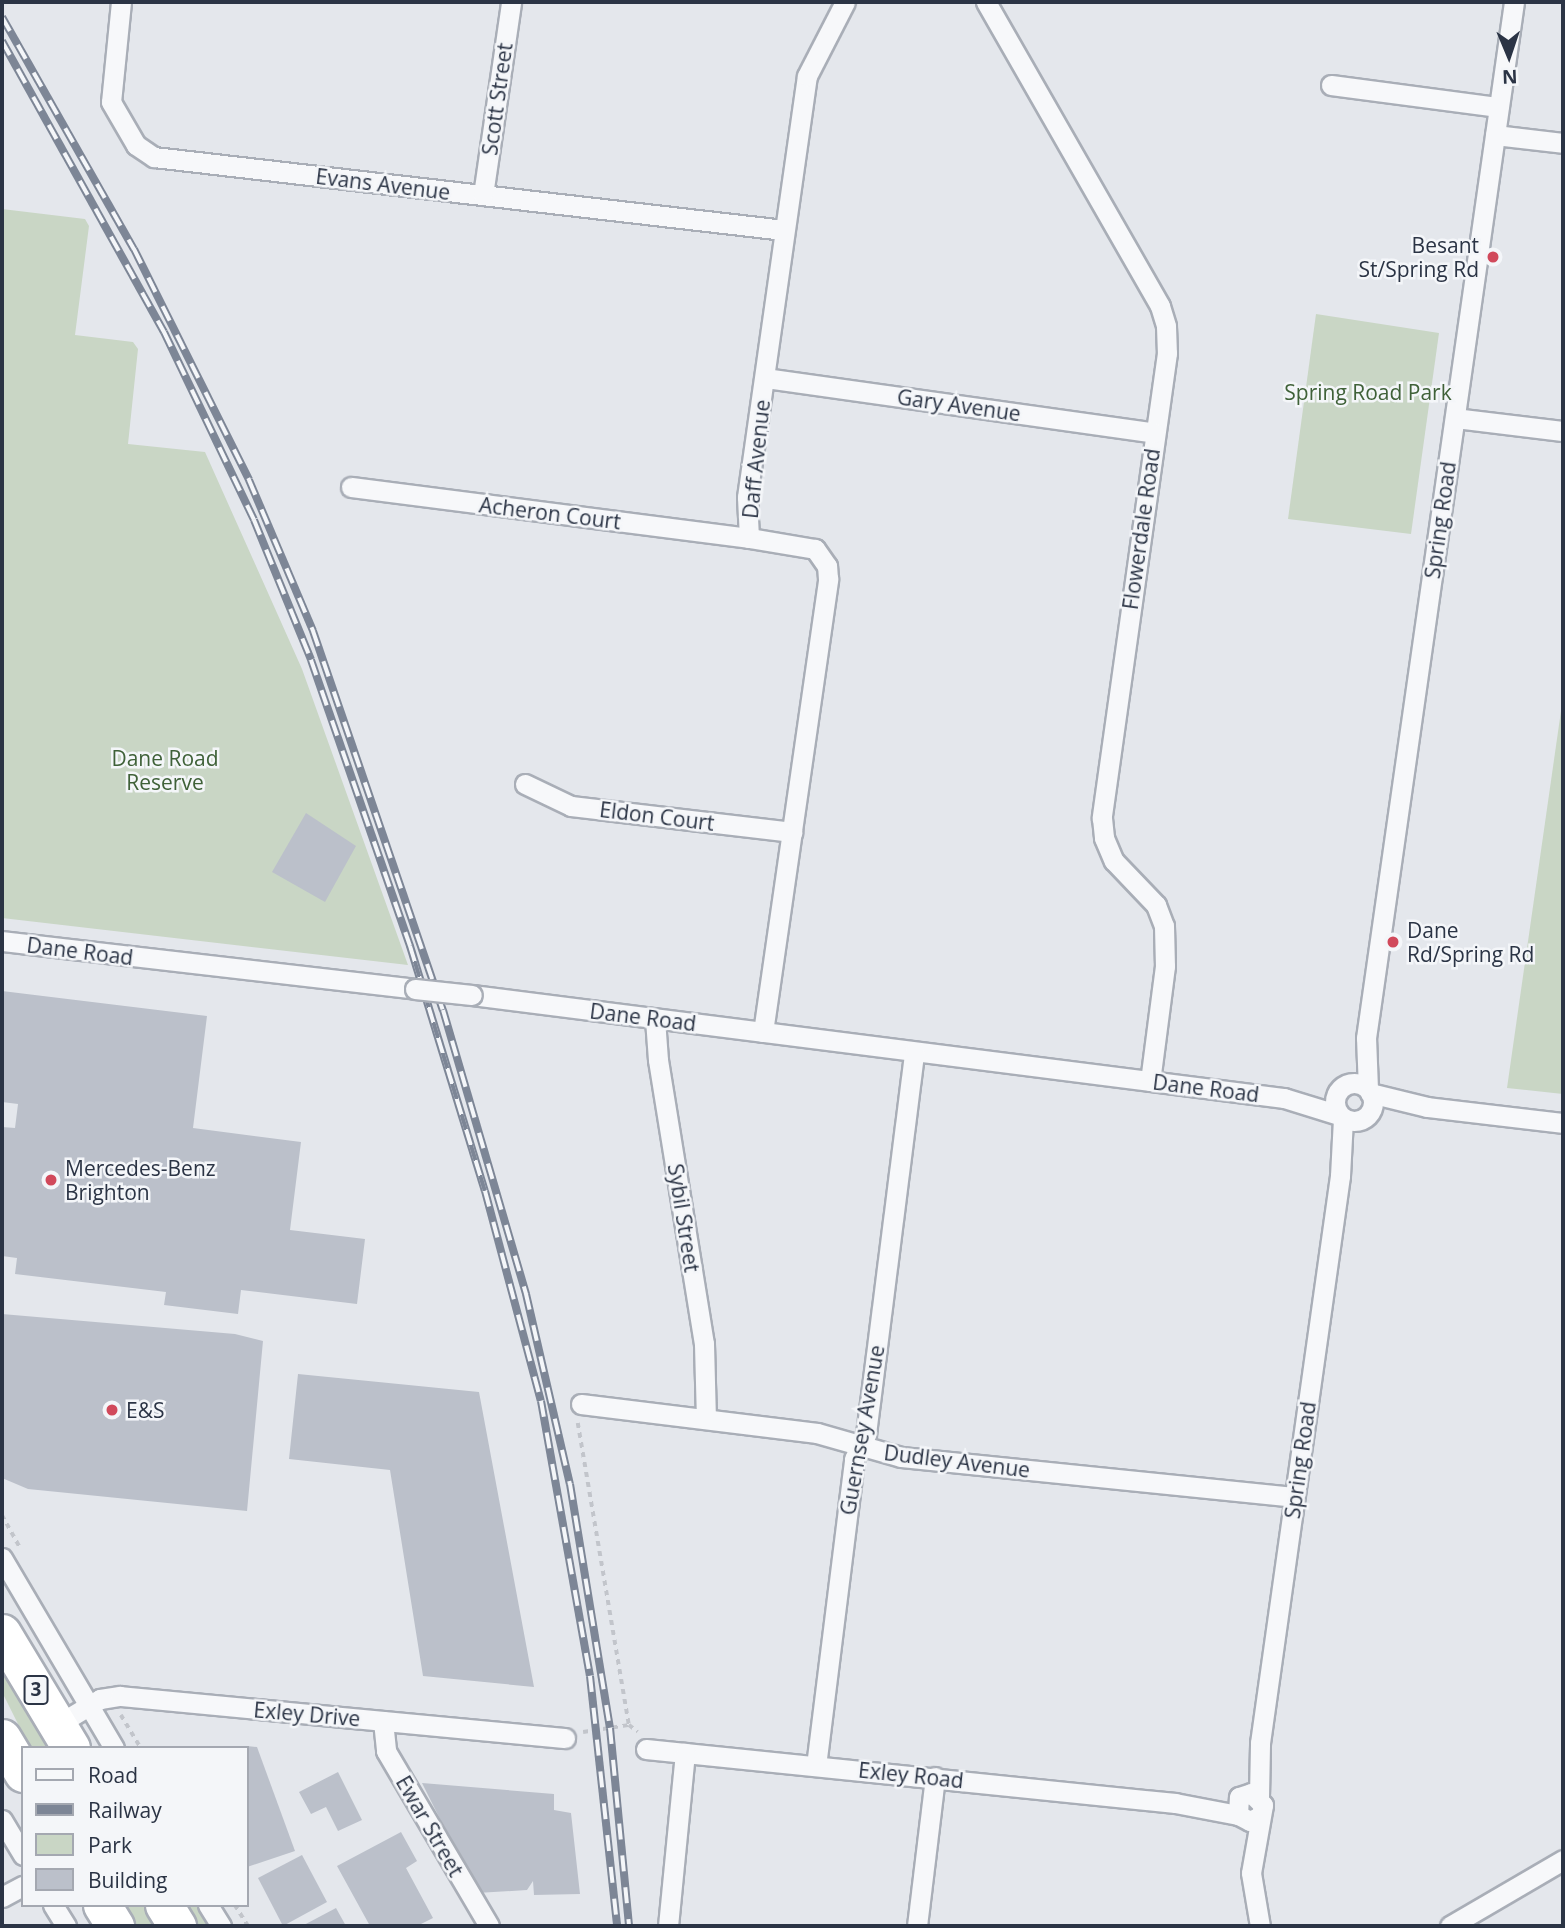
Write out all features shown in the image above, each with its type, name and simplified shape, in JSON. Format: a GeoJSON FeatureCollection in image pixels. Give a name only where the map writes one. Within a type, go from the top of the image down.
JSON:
{"type":"FeatureCollection","features":[{"type":"Feature","properties":{"kind":"highway","name":"3"},"geometry":{"type":"LineString","coordinates":[[2,1633],[64,1736]]}},
{"type":"Feature","properties":{"kind":"highway"},"geometry":{"type":"LineString","coordinates":[[2,1738],[21,1770]]}},
{"type":"Feature","properties":{"kind":"highway"},"geometry":{"type":"LineString","coordinates":[[103,1907],[115,1926]]}},
{"type":"Feature","properties":{"kind":"highway"},"geometry":{"type":"LineString","coordinates":[[165,1907],[177,1926]]}},
{"type":"Feature","properties":{"kind":"street","name":"Evans Avenue"},"geometry":{"type":"LineString","coordinates":[[121,2],[111,102],[126,132],[145,153],[166,159],[784,230]]}},
{"type":"Feature","properties":{"kind":"street","name":"Scott Street"},"geometry":{"type":"LineString","coordinates":[[483,195],[511,2]]}},
{"type":"Feature","properties":{"kind":"street","name":"Daff Avenue"},"geometry":{"type":"LineString","coordinates":[[762,1032],[827,566],[807,545],[749,538],[747,497],[807,76],[845,2]]}},
{"type":"Feature","properties":{"kind":"street","name":"Flowerdale Road"},"geometry":{"type":"LineString","coordinates":[[986,2],[1164,316],[1167,353],[1102,818],[1104,838],[1114,861],[1156,905],[1164,926],[1165,966],[1150,1081]]}},
{"type":"Feature","properties":{"kind":"street","name":"Spring Road"},"geometry":{"type":"LineString","coordinates":[[1246,1807],[1261,1743],[1340,1176],[1353,1116],[1369,1091],[1366,1038],[1514,2]]}},
{"type":"Feature","properties":{"kind":"street"},"geometry":{"type":"LineString","coordinates":[[1331,85],[1499,107]]}},
{"type":"Feature","properties":{"kind":"street"},"geometry":{"type":"LineString","coordinates":[[1495,135],[1563,143]]}},
{"type":"Feature","properties":{"kind":"street","name":"Gary Avenue"},"geometry":{"type":"LineString","coordinates":[[765,378],[1154,433]]}},
{"type":"Feature","properties":{"kind":"street"},"geometry":{"type":"LineString","coordinates":[[1455,418],[1563,430]]}},
{"type":"Feature","properties":{"kind":"street","name":"Acheron Court"},"geometry":{"type":"LineString","coordinates":[[351,487],[749,538]]}},
{"type":"Feature","properties":{"kind":"street","name":"Eldon Court"},"geometry":{"type":"LineString","coordinates":[[525,785],[571,806],[792,832]]}},
{"type":"Feature","properties":{"kind":"street","name":"Dane Road"},"geometry":{"type":"LineString","coordinates":[[2,942],[472,995],[1284,1098],[1353,1116],[1427,1107]]}},
{"type":"Feature","properties":{"kind":"street","name":"Sybil Street"},"geometry":{"type":"LineString","coordinates":[[655,1019],[658,1060],[704,1344],[706,1418]]}},
{"type":"Feature","properties":{"kind":"street","name":"Spring Road"},"geometry":{"type":"LineString","coordinates":[[1342,1089],[1366,1038]]}},
{"type":"Feature","properties":{"kind":"street","name":"Guernsey Avenue"},"geometry":{"type":"LineString","coordinates":[[816,1766],[854,1458],[867,1426],[914,1052]]}},
{"type":"Feature","properties":{"kind":"street"},"geometry":{"type":"LineString","coordinates":[[1342,1089],[1353,1116]]}},
{"type":"Feature","properties":{"kind":"street","name":"Dane Road"},"geometry":{"type":"LineString","coordinates":[[1284,1098],[1342,1089],[1369,1091],[1427,1107],[1563,1123]]}},
{"type":"Feature","properties":{"kind":"street","name":"Dudley Avenue"},"geometry":{"type":"LineString","coordinates":[[581,1404],[827,1435],[901,1457],[1294,1497]]}},
{"type":"Feature","properties":{"kind":"street"},"geometry":{"type":"LineString","coordinates":[[2,1558],[113,1746]]}},
{"type":"Feature","properties":{"kind":"street","name":"Exley Drive"},"geometry":{"type":"LineString","coordinates":[[64,1736],[89,1705],[110,1697],[565,1738]]}},
{"type":"Feature","properties":{"kind":"street","name":"Ewar Street"},"geometry":{"type":"LineString","coordinates":[[383,1721],[386,1751],[489,1926]]}},
{"type":"Feature","properties":{"kind":"street","name":"Exley Road"},"geometry":{"type":"LineString","coordinates":[[646,1749],[1175,1803],[1246,1807]]}},
{"type":"Feature","properties":{"kind":"street"},"geometry":{"type":"LineString","coordinates":[[668,1926],[685,1752]]}},
{"type":"Feature","properties":{"kind":"street"},"geometry":{"type":"LineString","coordinates":[[917,1926],[935,1777]]}},
{"type":"Feature","properties":{"kind":"street"},"geometry":{"type":"LineString","coordinates":[[1246,1807],[1251,1873],[1260,1926]]}},
{"type":"Feature","properties":{"kind":"street"},"geometry":{"type":"LineString","coordinates":[[2,1820],[21,1852]]}},
{"type":"Feature","properties":{"kind":"street"},"geometry":{"type":"LineString","coordinates":[[1450,1926],[1563,1860]]}},
{"type":"Feature","properties":{"kind":"street"},"geometry":{"type":"LineString","coordinates":[[2,1897],[21,1887]]}},
{"type":"Feature","properties":{"kind":"street"},"geometry":{"type":"LineString","coordinates":[[54,1907],[66,1926]]}},
{"type":"Feature","properties":{"kind":"street"},"geometry":{"type":"LineString","coordinates":[[209,1907],[221,1926]]}},
{"type":"Feature","properties":{"kind":"path"},"geometry":{"type":"LineString","coordinates":[[581,1404],[577,1433],[629,1725]]}},
{"type":"Feature","properties":{"kind":"path"},"geometry":{"type":"LineString","coordinates":[[2,1515],[22,1550]]}},
{"type":"Feature","properties":{"kind":"path"},"geometry":{"type":"LineString","coordinates":[[110,1697],[140,1746]]}},
{"type":"Feature","properties":{"kind":"path"},"geometry":{"type":"LineString","coordinates":[[565,1738],[569,1733],[629,1725],[635,1727],[646,1749]]}},
{"type":"Feature","properties":{"kind":"path"},"geometry":{"type":"LineString","coordinates":[[236,1907],[248,1926]]}},
{"type":"Feature","properties":{"kind":"green space","name":"Dane Road Reserve"},"geometry":{"type":"Polygon","coordinates":[[[2,209],[85,219],[89,226],[75,335],[133,342],[138,349],[128,444],[205,452],[302,669],[408,965],[2,918],[2,209]]]}},
{"type":"Feature","properties":{"kind":"green space","name":"Spring Road Park"},"geometry":{"type":"Polygon","coordinates":[[[1316,314],[1439,333],[1411,534],[1288,519],[1316,314]]]}},
{"type":"Feature","properties":{"kind":"green space"},"geometry":{"type":"Polygon","coordinates":[[[1563,697],[1563,1094],[1507,1088],[1563,697]]]}},
{"type":"Feature","properties":{"kind":"green space"},"geometry":{"type":"Polygon","coordinates":[[[2,1665],[50,1746],[29,1746],[2,1692],[2,1665]]]}},
{"type":"Feature","properties":{"kind":"green space"},"geometry":{"type":"Polygon","coordinates":[[[123,1907],[146,1907],[157,1926],[134,1926],[123,1907]]]}},
{"type":"Feature","properties":{"kind":"green space"},"geometry":{"type":"Polygon","coordinates":[[[186,1907],[198,1907],[210,1926],[198,1926],[186,1907]]]}},
{"type":"Feature","properties":{"kind":"building"},"geometry":{"type":"Polygon","coordinates":[[[306,813],[356,846],[325,902],[272,872],[306,813]]]}},
{"type":"Feature","properties":{"kind":"building"},"geometry":{"type":"Polygon","coordinates":[[[2,991],[207,1016],[193,1128],[301,1142],[290,1230],[365,1239],[357,1304],[241,1290],[238,1314],[164,1305],[166,1292],[15,1274],[17,1258],[2,1256],[2,1127],[15,1128],[18,1104],[2,1102],[2,991]]]}},
{"type":"Feature","properties":{"kind":"building"},"geometry":{"type":"Polygon","coordinates":[[[2,1314],[235,1334],[263,1341],[247,1511],[28,1489],[2,1478],[2,1314]]]}},
{"type":"Feature","properties":{"kind":"building"},"geometry":{"type":"Polygon","coordinates":[[[298,1374],[479,1392],[534,1687],[423,1676],[390,1470],[289,1459],[298,1374]]]}},
{"type":"Feature","properties":{"kind":"building"},"geometry":{"type":"Polygon","coordinates":[[[248,1746],[257,1747],[295,1851],[248,1867],[248,1746]]]}},
{"type":"Feature","properties":{"kind":"building"},"geometry":{"type":"Polygon","coordinates":[[[338,1772],[362,1820],[338,1831],[326,1807],[311,1814],[299,1792],[338,1772]]]}},
{"type":"Feature","properties":{"kind":"building"},"geometry":{"type":"Polygon","coordinates":[[[422,1783],[554,1794],[554,1810],[571,1813],[580,1894],[534,1895],[533,1881],[527,1890],[477,1893],[422,1783]]]}},
{"type":"Feature","properties":{"kind":"building"},"geometry":{"type":"Polygon","coordinates":[[[401,1832],[417,1861],[406,1868],[433,1918],[417,1926],[370,1926],[337,1866],[401,1832]]]}},
{"type":"Feature","properties":{"kind":"building"},"geometry":{"type":"Polygon","coordinates":[[[302,1855],[327,1902],[283,1926],[258,1878],[302,1855]]]}},
{"type":"Feature","properties":{"kind":"building"},"geometry":{"type":"Polygon","coordinates":[[[336,1908],[346,1926],[302,1926],[336,1908]]]}},
{"type":"Feature","properties":{"kind":"railway"},"geometry":{"type":"LineString","coordinates":[[2,17],[134,249],[249,480],[313,631],[443,1010],[526,1294],[570,1484],[610,1728],[629,1926]]}},
{"type":"Feature","properties":{"kind":"railway"},"geometry":{"type":"LineString","coordinates":[[2,41],[164,332],[254,520],[311,660],[410,946],[485,1191],[541,1401],[590,1676],[617,1926]]}},
{"type":"Feature","properties":{"kind":"place","name":"Besant St/Spring Rd"},"geometry":{"type":"Point","coordinates":[1493,257]}},
{"type":"Feature","properties":{"kind":"place","name":"Dane Rd/Spring Rd"},"geometry":{"type":"Point","coordinates":[1393,942]}},
{"type":"Feature","properties":{"kind":"place","name":"Mercedes-Benz Brighton"},"geometry":{"type":"Point","coordinates":[51,1180]}},
{"type":"Feature","properties":{"kind":"place","name":"E&S"},"geometry":{"type":"Point","coordinates":[112,1410]}}]}
